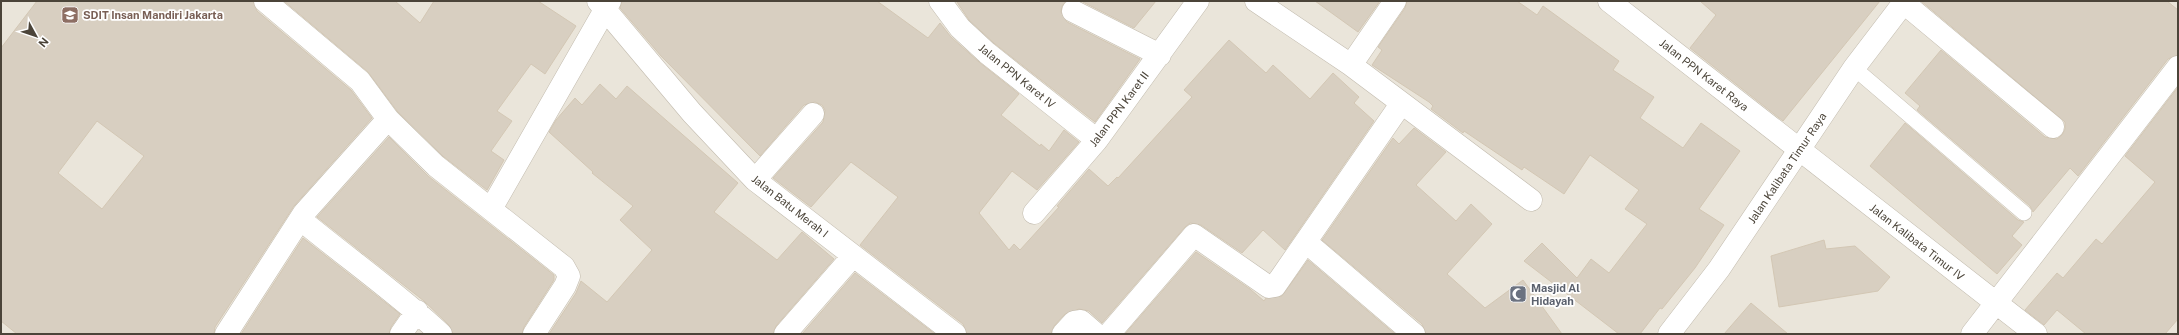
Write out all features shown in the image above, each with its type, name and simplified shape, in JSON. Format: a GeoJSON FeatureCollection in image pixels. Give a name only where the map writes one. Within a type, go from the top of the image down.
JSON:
{"type":"FeatureCollection","features":[{"type":"Feature","properties":{"kind":"street"},"geometry":{"type":"LineString","coordinates":[[264,1],[360,81],[388,119],[436,166],[564,267],[569,276],[565,286],[534,334]]}},
{"type":"Feature","properties":{"kind":"street","name":"Jalan PPN Karet II"},"geometry":{"type":"LineString","coordinates":[[1034,213],[1097,140],[1198,1]]}},
{"type":"Feature","properties":{"kind":"street"},"geometry":{"type":"LineString","coordinates":[[1256,1],[1351,65],[1531,200]]}},
{"type":"Feature","properties":{"kind":"street"},"geometry":{"type":"LineString","coordinates":[[1351,65],[1396,1]]}},
{"type":"Feature","properties":{"kind":"street","name":"Jalan PPN Karet Raya"},"geometry":{"type":"LineString","coordinates":[[1609,1],[1799,149]]}},
{"type":"Feature","properties":{"kind":"street","name":"Jalan PPN Karet IV"},"geometry":{"type":"LineString","coordinates":[[943,2],[960,28],[987,54],[1097,140]]}},
{"type":"Feature","properties":{"kind":"street"},"geometry":{"type":"LineString","coordinates":[[1904,2],[2053,127]]}},
{"type":"Feature","properties":{"kind":"street","name":"Jalan Kalibata Timur Raya"},"geometry":{"type":"LineString","coordinates":[[1669,334],[1719,269],[1854,68],[1904,2]]}},
{"type":"Feature","properties":{"kind":"street"},"geometry":{"type":"LineString","coordinates":[[491,209],[604,3]]}},
{"type":"Feature","properties":{"kind":"street","name":"Jalan Batu Merah I"},"geometry":{"type":"LineString","coordinates":[[604,3],[692,113],[755,180],[955,334]]}},
{"type":"Feature","properties":{"kind":"street"},"geometry":{"type":"LineString","coordinates":[[1073,11],[1160,55]]}},
{"type":"Feature","properties":{"kind":"street"},"geometry":{"type":"LineString","coordinates":[[1972,334],[2178,67]]}},
{"type":"Feature","properties":{"kind":"street"},"geometry":{"type":"LineString","coordinates":[[1109,334],[1194,235],[1272,288],[1275,286],[1401,104]]}},
{"type":"Feature","properties":{"kind":"street"},"geometry":{"type":"LineString","coordinates":[[755,180],[813,114]]}},
{"type":"Feature","properties":{"kind":"street"},"geometry":{"type":"LineString","coordinates":[[226,334],[300,219],[388,119]]}},
{"type":"Feature","properties":{"kind":"street","name":"Jalan Kalibata Timur IV"},"geometry":{"type":"LineString","coordinates":[[1799,149],[2036,334]]}},
{"type":"Feature","properties":{"kind":"street"},"geometry":{"type":"LineString","coordinates":[[300,219],[339,252],[417,311],[442,334]]}},
{"type":"Feature","properties":{"kind":"street"},"geometry":{"type":"LineString","coordinates":[[1306,242],[1414,334]]}},
{"type":"Feature","properties":{"kind":"street"},"geometry":{"type":"LineString","coordinates":[[785,334],[853,256]]}},
{"type":"Feature","properties":{"kind":"street"},"geometry":{"type":"LineString","coordinates":[[401,334],[417,311]]}},
{"type":"Feature","properties":{"kind":"street"},"geometry":{"type":"LineString","coordinates":[[1063,334],[1074,322],[1081,321],[1096,334]]}},
{"type":"Feature","properties":{"kind":"lane"},"geometry":{"type":"LineString","coordinates":[[1854,68],[2024,213]]}},
{"type":"Feature","properties":{"kind":"shaded area"},"geometry":{"type":"Polygon","coordinates":[[[1,1],[2178,1],[2178,334],[1,334],[1,1]]]}},
{"type":"Feature","properties":{"kind":"building"},"geometry":{"type":"Polygon","coordinates":[[[37,1],[253,1],[257,11],[351,90],[372,118],[294,206],[215,327],[214,334],[17,334],[1,321],[1,48],[37,1]],[[97,121],[58,173],[102,209],[144,156],[97,121]]]}},
{"type":"Feature","properties":{"kind":"building"},"geometry":{"type":"Polygon","coordinates":[[[284,1],[395,1],[420,23],[434,1],[538,1],[576,26],[545,74],[531,64],[497,111],[512,121],[491,151],[504,160],[487,190],[444,157],[397,111],[368,72],[284,1]]]}},
{"type":"Feature","properties":{"kind":"building"},"geometry":{"type":"Polygon","coordinates":[[[622,1],[877,1],[928,38],[940,23],[951,37],[1019,94],[1001,115],[1040,146],[1041,144],[1049,151],[1064,130],[1079,142],[1037,190],[1012,171],[979,213],[1009,250],[1014,244],[1020,250],[1059,207],[1057,206],[1089,169],[1108,186],[1117,177],[1118,178],[1192,97],[1184,90],[1229,40],[1266,73],[1273,65],[1310,99],[1333,73],[1359,97],[1354,103],[1374,121],[1285,250],[1263,230],[1242,253],[1201,225],[1190,223],[1102,323],[1089,311],[1079,309],[1065,314],[1054,326],[1051,334],[967,334],[963,324],[860,245],[898,197],[851,162],[811,207],[773,178],[823,122],[825,110],[822,105],[815,102],[804,105],[760,156],[661,56],[620,8],[622,1]]]}},
{"type":"Feature","properties":{"kind":"building"},"geometry":{"type":"Polygon","coordinates":[[[1066,1],[1062,6],[1061,12],[1067,22],[1140,59],[1095,122],[995,44],[969,20],[957,2],[1066,1]]]}},
{"type":"Feature","properties":{"kind":"building"},"geometry":{"type":"Polygon","coordinates":[[[1081,1],[1156,1],[1134,28],[1081,1]]]}},
{"type":"Feature","properties":{"kind":"building"},"geometry":{"type":"Polygon","coordinates":[[[1315,1],[1380,1],[1358,32],[1315,1]]]}},
{"type":"Feature","properties":{"kind":"building"},"geometry":{"type":"Polygon","coordinates":[[[1407,1],[1517,1],[1537,15],[1543,6],[1619,61],[1613,70],[1654,97],[1640,118],[1683,148],[1701,123],[1740,151],[1699,209],[1724,225],[1695,268],[1662,309],[1660,308],[1640,334],[1619,334],[1524,261],[1542,243],[1577,278],[1591,259],[1609,273],[1647,224],[1625,209],[1639,190],[1590,155],[1564,194],[1524,167],[1522,170],[1464,131],[1463,133],[1431,109],[1433,106],[1429,102],[1372,65],[1382,50],[1378,47],[1405,8],[1407,1]]]}},
{"type":"Feature","properties":{"kind":"building"},"geometry":{"type":"Polygon","coordinates":[[[1700,1],[1880,1],[1783,121],[1690,48],[1716,15],[1700,1]]]}},
{"type":"Feature","properties":{"kind":"building"},"geometry":{"type":"Polygon","coordinates":[[[1921,1],[2167,1],[2178,10],[2178,55],[2168,59],[2078,176],[2070,168],[2033,212],[2030,206],[1917,110],[1920,106],[1905,93],[1941,50],[2045,137],[2057,139],[2062,135],[2065,129],[2065,122],[1921,1]]]}},
{"type":"Feature","properties":{"kind":"building"},"geometry":{"type":"Polygon","coordinates":[[[600,84],[616,99],[627,86],[738,183],[714,212],[777,260],[802,232],[834,259],[776,326],[773,334],[549,334],[576,293],[581,281],[607,302],[652,250],[620,220],[633,206],[592,173],[593,172],[549,132],[556,120],[575,98],[582,105],[600,84]]]}},
{"type":"Feature","properties":{"kind":"building"},"geometry":{"type":"Polygon","coordinates":[[[2178,87],[2178,319],[2165,334],[2086,334],[2057,310],[2044,325],[2025,310],[2057,273],[2063,278],[2096,239],[2102,244],[2155,182],[2125,156],[2178,87]]]}},
{"type":"Feature","properties":{"kind":"building"},"geometry":{"type":"Polygon","coordinates":[[[1905,123],[2018,220],[2024,222],[2012,236],[2022,245],[1997,274],[1870,166],[1905,123]]]}},
{"type":"Feature","properties":{"kind":"building"},"geometry":{"type":"Polygon","coordinates":[[[1414,128],[1446,152],[1416,185],[1456,221],[1471,204],[1492,224],[1447,274],[1485,308],[1523,280],[1562,334],[1426,334],[1422,324],[1322,240],[1393,138],[1399,144],[1414,128]]]}},
{"type":"Feature","properties":{"kind":"building"},"geometry":{"type":"Polygon","coordinates":[[[389,137],[428,176],[554,275],[554,280],[524,327],[522,334],[453,334],[449,325],[424,301],[317,217],[389,137]]]}},
{"type":"Feature","properties":{"kind":"building"},"geometry":{"type":"Polygon","coordinates":[[[303,238],[400,314],[391,327],[389,334],[241,334],[303,238]]]}},
{"type":"Feature","properties":{"kind":"building"},"geometry":{"type":"Polygon","coordinates":[[[1824,240],[1826,249],[1855,246],[1890,277],[1878,291],[1779,307],[1771,256],[1824,240]]]}},
{"type":"Feature","properties":{"kind":"building"},"geometry":{"type":"Polygon","coordinates":[[[1196,252],[1250,289],[1264,301],[1266,298],[1282,296],[1308,260],[1395,334],[1125,334],[1196,252]]]}},
{"type":"Feature","properties":{"kind":"building"},"geometry":{"type":"Polygon","coordinates":[[[855,273],[935,334],[802,334],[855,273]]]}},
{"type":"Feature","properties":{"kind":"building"},"geometry":{"type":"Polygon","coordinates":[[[1751,303],[1788,334],[1724,334],[1751,303]]]}},
{"type":"Feature","properties":{"kind":"place","name":"SDIT Insan Mandiri Jakarta"},"geometry":{"type":"Point","coordinates":[70,15]}},
{"type":"Feature","properties":{"kind":"place","name":"Masjid Al Hidayah"},"geometry":{"type":"Point","coordinates":[1518,294]}}]}
